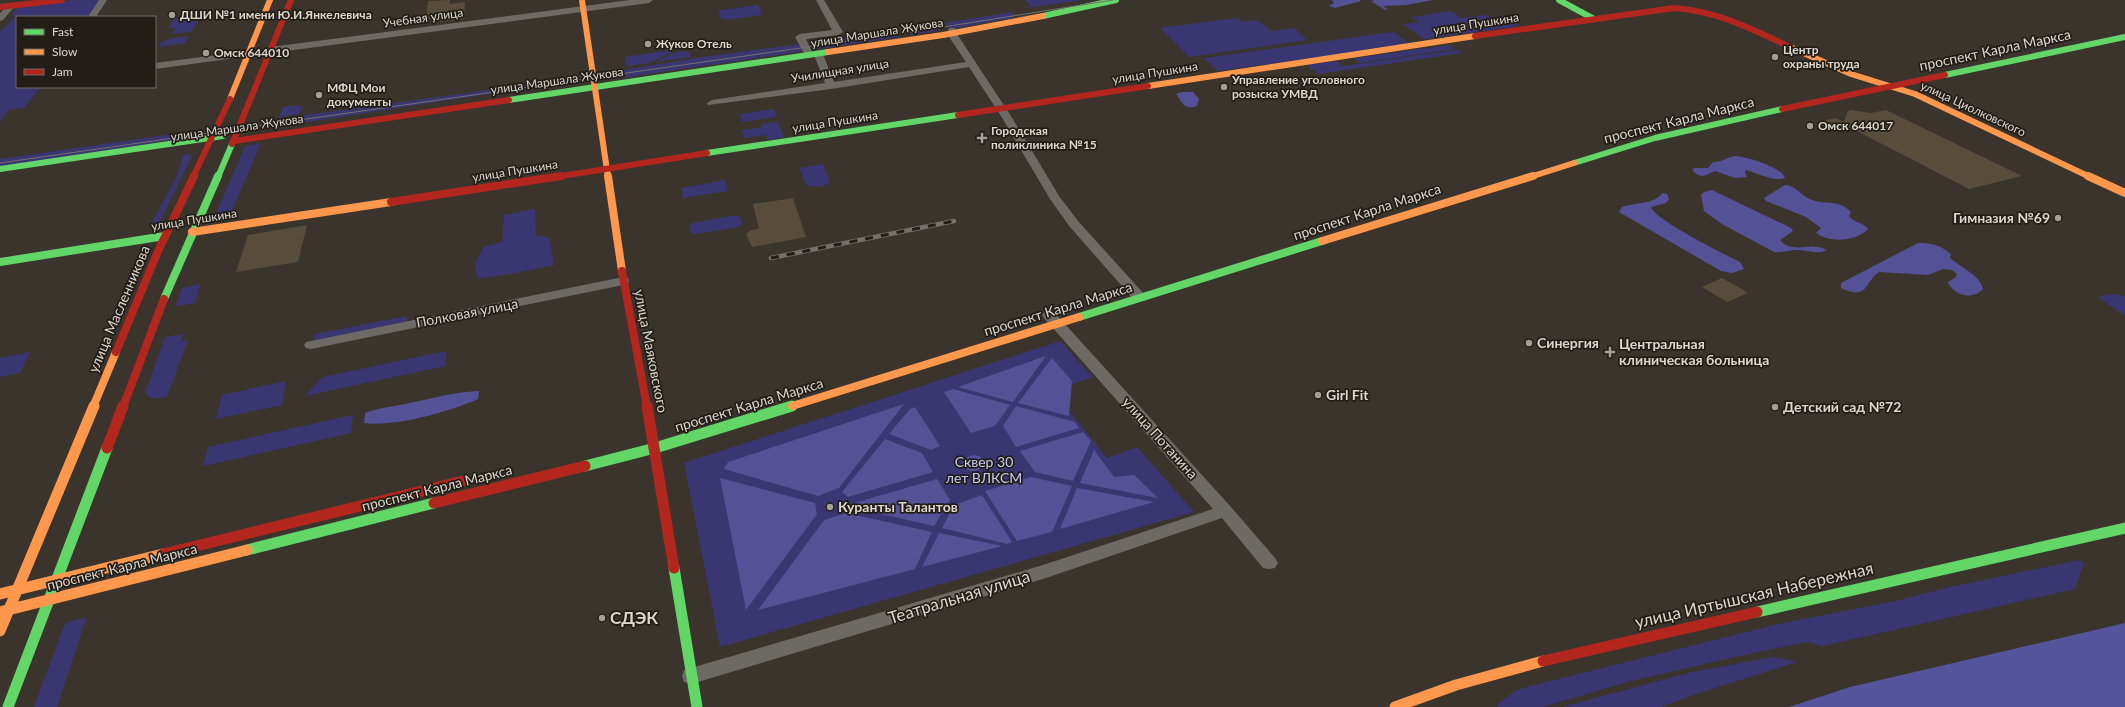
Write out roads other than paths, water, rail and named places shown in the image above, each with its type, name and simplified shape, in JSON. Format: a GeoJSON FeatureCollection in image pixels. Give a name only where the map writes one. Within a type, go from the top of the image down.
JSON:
{"type":"FeatureCollection","features":[{"type":"Feature","properties":{"kind":"main road"},"geometry":{"type":"LineString","coordinates":[[0,7],[62,0]]}},
{"type":"Feature","properties":{"kind":"main road","name":"улица Маршала Жукова"},"geometry":{"type":"LineString","coordinates":[[952,32],[1101,0]]}},
{"type":"Feature","properties":{"kind":"main road","name":"улица Маршала Жукова"},"geometry":{"type":"LineString","coordinates":[[0,170],[235,138],[811,54],[1050,15],[1116,0]]}},
{"type":"Feature","properties":{"kind":"main road"},"geometry":{"type":"LineString","coordinates":[[1560,0],[1594,19]]}},
{"type":"Feature","properties":{"kind":"main road"},"geometry":{"type":"LineString","coordinates":[[269,4],[277,9],[290,3]]}},
{"type":"Feature","properties":{"kind":"main road"},"geometry":{"type":"LineString","coordinates":[[8,707],[55,580],[169,286],[185,233],[206,200],[235,138],[290,3]]}},
{"type":"Feature","properties":{"kind":"main road","name":"улица Масленникова"},"geometry":{"type":"LineString","coordinates":[[0,631],[4,610],[16,590],[165,236],[210,141],[269,4]]}},
{"type":"Feature","properties":{"kind":"main road","name":"улица Маяковского"},"geometry":{"type":"LineString","coordinates":[[582,4],[623,281],[652,434],[697,707]]}},
{"type":"Feature","properties":{"kind":"main road","name":"улица Пушкина"},"geometry":{"type":"LineString","coordinates":[[0,262],[607,170],[1001,108],[1674,8]]}},
{"type":"Feature","properties":{"kind":"main road","name":"улица Циолковского"},"geometry":{"type":"LineString","coordinates":[[1674,8],[1704,10],[1726,16],[1851,74],[1915,94],[2122,189]]}},
{"type":"Feature","properties":{"kind":"main road","name":"проспект Карла Маркса"},"geometry":{"type":"LineString","coordinates":[[1631,145],[1620,139],[1712,116],[2125,29]]}},
{"type":"Feature","properties":{"kind":"main road","name":"проспект Карла Маркса"},"geometry":{"type":"LineString","coordinates":[[4,610],[654,448],[1134,291],[1655,138],[1718,122],[2125,37]]}},
{"type":"Feature","properties":{"kind":"main road"},"geometry":{"type":"LineString","coordinates":[[249,51],[271,50]]}},
{"type":"Feature","properties":{"kind":"main road"},"geometry":{"type":"LineString","coordinates":[[1644,132],[1655,138]]}},
{"type":"Feature","properties":{"kind":"main road","name":"улица Маршала Жукова"},"geometry":{"type":"LineString","coordinates":[[0,175],[210,141]]}},
{"type":"Feature","properties":{"kind":"main road"},"geometry":{"type":"LineString","coordinates":[[180,204],[192,205],[206,200]]}},
{"type":"Feature","properties":{"kind":"main road","name":"проспект Карла Маркса"},"geometry":{"type":"LineString","coordinates":[[1286,242],[1323,230]]}},
{"type":"Feature","properties":{"kind":"main road","name":"проспект Карла Маркса"},"geometry":{"type":"LineString","coordinates":[[1049,319],[1062,311]]}},
{"type":"Feature","properties":{"kind":"main road","name":"проспект Карла Маркса"},"geometry":{"type":"LineString","coordinates":[[0,594],[469,479]]}},
{"type":"Feature","properties":{"kind":"main road","name":"улица Иртышская Набережная"},"geometry":{"type":"LineString","coordinates":[[1395,707],[1456,685],[1565,655],[2125,528]]}},
{"type":"Feature","properties":{"kind":"street"},"geometry":{"type":"LineString","coordinates":[[93,16],[103,0]]}},
{"type":"Feature","properties":{"kind":"street","name":"Учебная улица"},"geometry":{"type":"LineString","coordinates":[[271,50],[395,35],[556,12],[582,4],[650,0]]}},
{"type":"Feature","properties":{"kind":"street"},"geometry":{"type":"LineString","coordinates":[[820,0],[838,32],[800,37],[831,86]]}},
{"type":"Feature","properties":{"kind":"street"},"geometry":{"type":"LineString","coordinates":[[0,18],[11,6]]}},
{"type":"Feature","properties":{"kind":"street"},"geometry":{"type":"LineString","coordinates":[[952,32],[1001,108],[1054,197],[1074,224],[1134,291]]}},
{"type":"Feature","properties":{"kind":"street"},"geometry":{"type":"LineString","coordinates":[[156,66],[249,51]]}},
{"type":"Feature","properties":{"kind":"street","name":"Училищная улица"},"geometry":{"type":"LineString","coordinates":[[712,103],[972,64]]}},
{"type":"Feature","properties":{"kind":"street","name":"Полковая улица"},"geometry":{"type":"LineString","coordinates":[[311,344],[623,281]]}},
{"type":"Feature","properties":{"kind":"street","name":"улица Потанина"},"geometry":{"type":"LineString","coordinates":[[1049,319],[1225,511],[1269,563]]}},
{"type":"Feature","properties":{"kind":"street","name":"Театральная улица"},"geometry":{"type":"LineString","coordinates":[[691,676],[1046,571],[1225,511]]}},
{"type":"Feature","properties":{"kind":"tram line"},"geometry":{"type":"LineString","coordinates":[[0,163],[912,32],[1113,0]]}},
{"type":"Feature","properties":{"kind":"railway"},"geometry":{"type":"LineString","coordinates":[[771,258],[954,221]]}},
{"type":"Feature","properties":{"kind":"place","name":"ДШИ №1 имени Ю.И.Янкелевича"},"geometry":{"type":"Point","coordinates":[172,15]}},
{"type":"Feature","properties":{"kind":"place","name":"Жуков Отель"},"geometry":{"type":"Point","coordinates":[648,44]}},
{"type":"Feature","properties":{"kind":"place","name":"Омск 644010"},"geometry":{"type":"Point","coordinates":[206,53]}},
{"type":"Feature","properties":{"kind":"place","name":"Центр охраны труда"},"geometry":{"type":"Point","coordinates":[1775,57]}},
{"type":"Feature","properties":{"kind":"place","name":"Управление уголовного розыска УМВД"},"geometry":{"type":"Point","coordinates":[1224,87]}},
{"type":"Feature","properties":{"kind":"place","name":"МФЦ Мои документы"},"geometry":{"type":"Point","coordinates":[319,95]}},
{"type":"Feature","properties":{"kind":"place","name":"Омск 644017"},"geometry":{"type":"Point","coordinates":[1810,126]}},
{"type":"Feature","properties":{"kind":"place","name":"Городская поликлиника №15"},"geometry":{"type":"Point","coordinates":[982,138]}},
{"type":"Feature","properties":{"kind":"place","name":"Гимназия №69"},"geometry":{"type":"Point","coordinates":[2058,218]}},
{"type":"Feature","properties":{"kind":"place","name":"Синергия"},"geometry":{"type":"Point","coordinates":[1529,343]}},
{"type":"Feature","properties":{"kind":"place","name":"Центральная клиническая больница"},"geometry":{"type":"Point","coordinates":[1610,352]}},
{"type":"Feature","properties":{"kind":"place","name":"Girl Fit"},"geometry":{"type":"Point","coordinates":[1318,395]}},
{"type":"Feature","properties":{"kind":"place","name":"Детский сад №72"},"geometry":{"type":"Point","coordinates":[1775,407]}},
{"type":"Feature","properties":{"kind":"place","name":"Куранты Талантов"},"geometry":{"type":"Point","coordinates":[830,507]}},
{"type":"Feature","properties":{"kind":"place","name":"СДЭК"},"geometry":{"type":"Point","coordinates":[602,618]}},
{"type":"Feature","properties":{"kind":"park label","name":"Сквер 30 лет ВЛКСМ"},"geometry":{"type":"Point","coordinates":[984,470]}}]}
